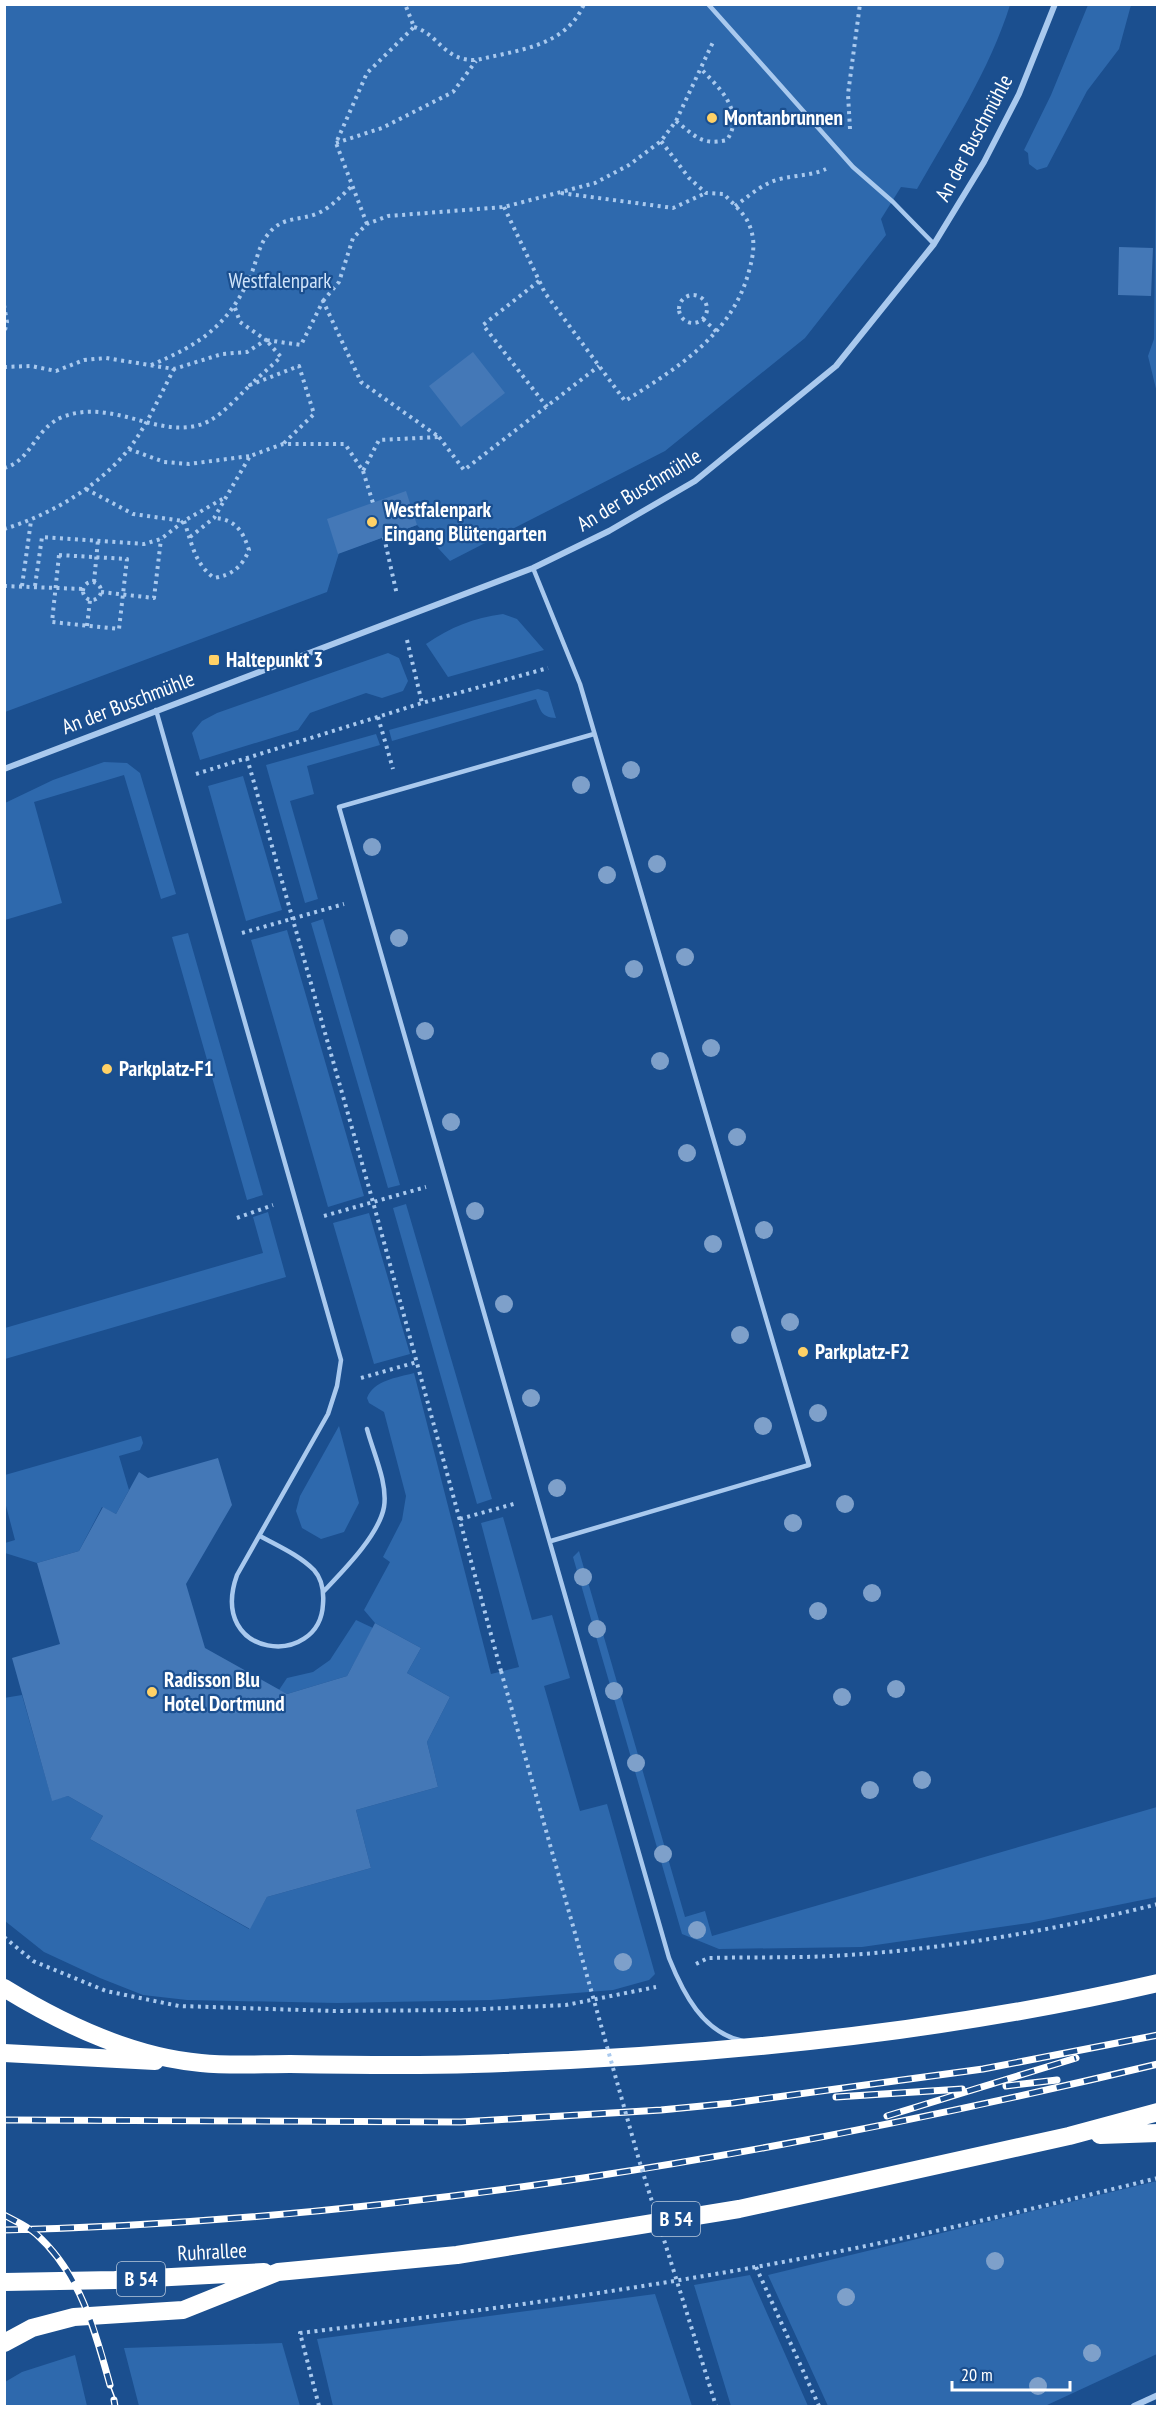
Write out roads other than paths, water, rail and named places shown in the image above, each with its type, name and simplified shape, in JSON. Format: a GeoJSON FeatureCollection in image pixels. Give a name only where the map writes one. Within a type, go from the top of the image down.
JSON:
{"type":"FeatureCollection","features":[{"type":"Feature","properties":{"kind":"highway"},"geometry":{"type":"LineString","coordinates":[[4,2053],[200,2063],[414,2066],[564,2061],[763,2045],[919,2027],[1085,2000],[1158,1983]]}},
{"type":"Feature","properties":{"kind":"highway"},"geometry":{"type":"LineString","coordinates":[[4,1988],[48,2014],[95,2036],[200,2063]]}},
{"type":"Feature","properties":{"kind":"highway","name":"B 54"},"geometry":{"type":"LineString","coordinates":[[278,2272],[457,2255],[739,2209],[1069,2136],[1158,2112]]}},
{"type":"Feature","properties":{"kind":"highway"},"geometry":{"type":"LineString","coordinates":[[1069,2136],[1158,2133]]}},
{"type":"Feature","properties":{"kind":"highway"},"geometry":{"type":"LineString","coordinates":[[4,2343],[32,2328],[74,2317],[183,2310],[278,2272]]}},
{"type":"Feature","properties":{"kind":"highway","name":"Ruhrallee"},"geometry":{"type":"LineString","coordinates":[[4,2282],[115,2280],[278,2272]]}},
{"type":"Feature","properties":{"kind":"street","name":"An der Buschmühle"},"geometry":{"type":"LineString","coordinates":[[4,769],[533,568],[609,531],[703,474],[836,366],[934,244],[984,162],[1019,94],[1055,4]]}},
{"type":"Feature","properties":{"kind":"street"},"geometry":{"type":"LineString","coordinates":[[1134,2406],[1158,2395]]}},
{"type":"Feature","properties":{"kind":"lane"},"geometry":{"type":"LineString","coordinates":[[708,4],[845,159],[893,202],[934,244]]}},
{"type":"Feature","properties":{"kind":"lane"},"geometry":{"type":"LineString","coordinates":[[533,568],[570,661],[594,734],[809,1465],[551,1541]]}},
{"type":"Feature","properties":{"kind":"lane"},"geometry":{"type":"LineString","coordinates":[[156,710],[341,1360],[337,1386],[328,1414],[237,1575],[230,1593],[231,1611],[238,1627],[251,1639],[275,1647],[300,1642],[315,1629],[323,1613],[324,1591],[316,1572],[301,1559],[260,1536]]}},
{"type":"Feature","properties":{"kind":"lane"},"geometry":{"type":"LineString","coordinates":[[594,734],[339,807],[676,1975],[701,2016],[722,2035],[763,2045]]}},
{"type":"Feature","properties":{"kind":"lane"},"geometry":{"type":"LineString","coordinates":[[324,1591],[362,1550],[384,1508],[382,1483],[367,1429]]}},
{"type":"Feature","properties":{"kind":"tram line"},"geometry":{"type":"LineString","coordinates":[[110,2385],[116,2401]]}},
{"type":"Feature","properties":{"kind":"railway"},"geometry":{"type":"LineString","coordinates":[[4,2120],[461,2122],[661,2110],[733,2103],[983,2069],[1158,2035]]}},
{"type":"Feature","properties":{"kind":"railway"},"geometry":{"type":"LineString","coordinates":[[887,2116],[1076,2058]]}},
{"type":"Feature","properties":{"kind":"railway"},"geometry":{"type":"LineString","coordinates":[[4,2230],[150,2224],[296,2213],[441,2198],[585,2178],[872,2127],[1158,2064]]}},
{"type":"Feature","properties":{"kind":"railway"},"geometry":{"type":"LineString","coordinates":[[1006,2086],[1057,2080]]}},
{"type":"Feature","properties":{"kind":"railway"},"geometry":{"type":"LineString","coordinates":[[836,2097],[962,2089]]}},
{"type":"Feature","properties":{"kind":"railway"},"geometry":{"type":"LineString","coordinates":[[4,2215],[36,2234],[64,2266],[75,2284],[92,2323],[110,2385]]}},
{"type":"Feature","properties":{"kind":"railway"},"geometry":{"type":"LineString","coordinates":[[114,2400],[115,2406]]}},
{"type":"Feature","properties":{"kind":"place","name":"Montanbrunnen"},"geometry":{"type":"Point","coordinates":[712,118]}},
{"type":"Feature","properties":{"kind":"place","name":"Westfalenpark Eingang Blütengarten"},"geometry":{"type":"Point","coordinates":[372,522]}},
{"type":"Feature","properties":{"kind":"place","name":"Haltepunkt 3"},"geometry":{"type":"Point","coordinates":[214,660]}},
{"type":"Feature","properties":{"kind":"place","name":"Parkplatz-F1"},"geometry":{"type":"Point","coordinates":[107,1069]}},
{"type":"Feature","properties":{"kind":"place","name":"Parkplatz-F2"},"geometry":{"type":"Point","coordinates":[803,1352]}},
{"type":"Feature","properties":{"kind":"place","name":"Radisson Blu Hotel Dortmund"},"geometry":{"type":"Point","coordinates":[152,1692]}},
{"type":"Feature","properties":{"kind":"park label","name":"Westfalenpark"},"geometry":{"type":"Point","coordinates":[280,281]}}]}
